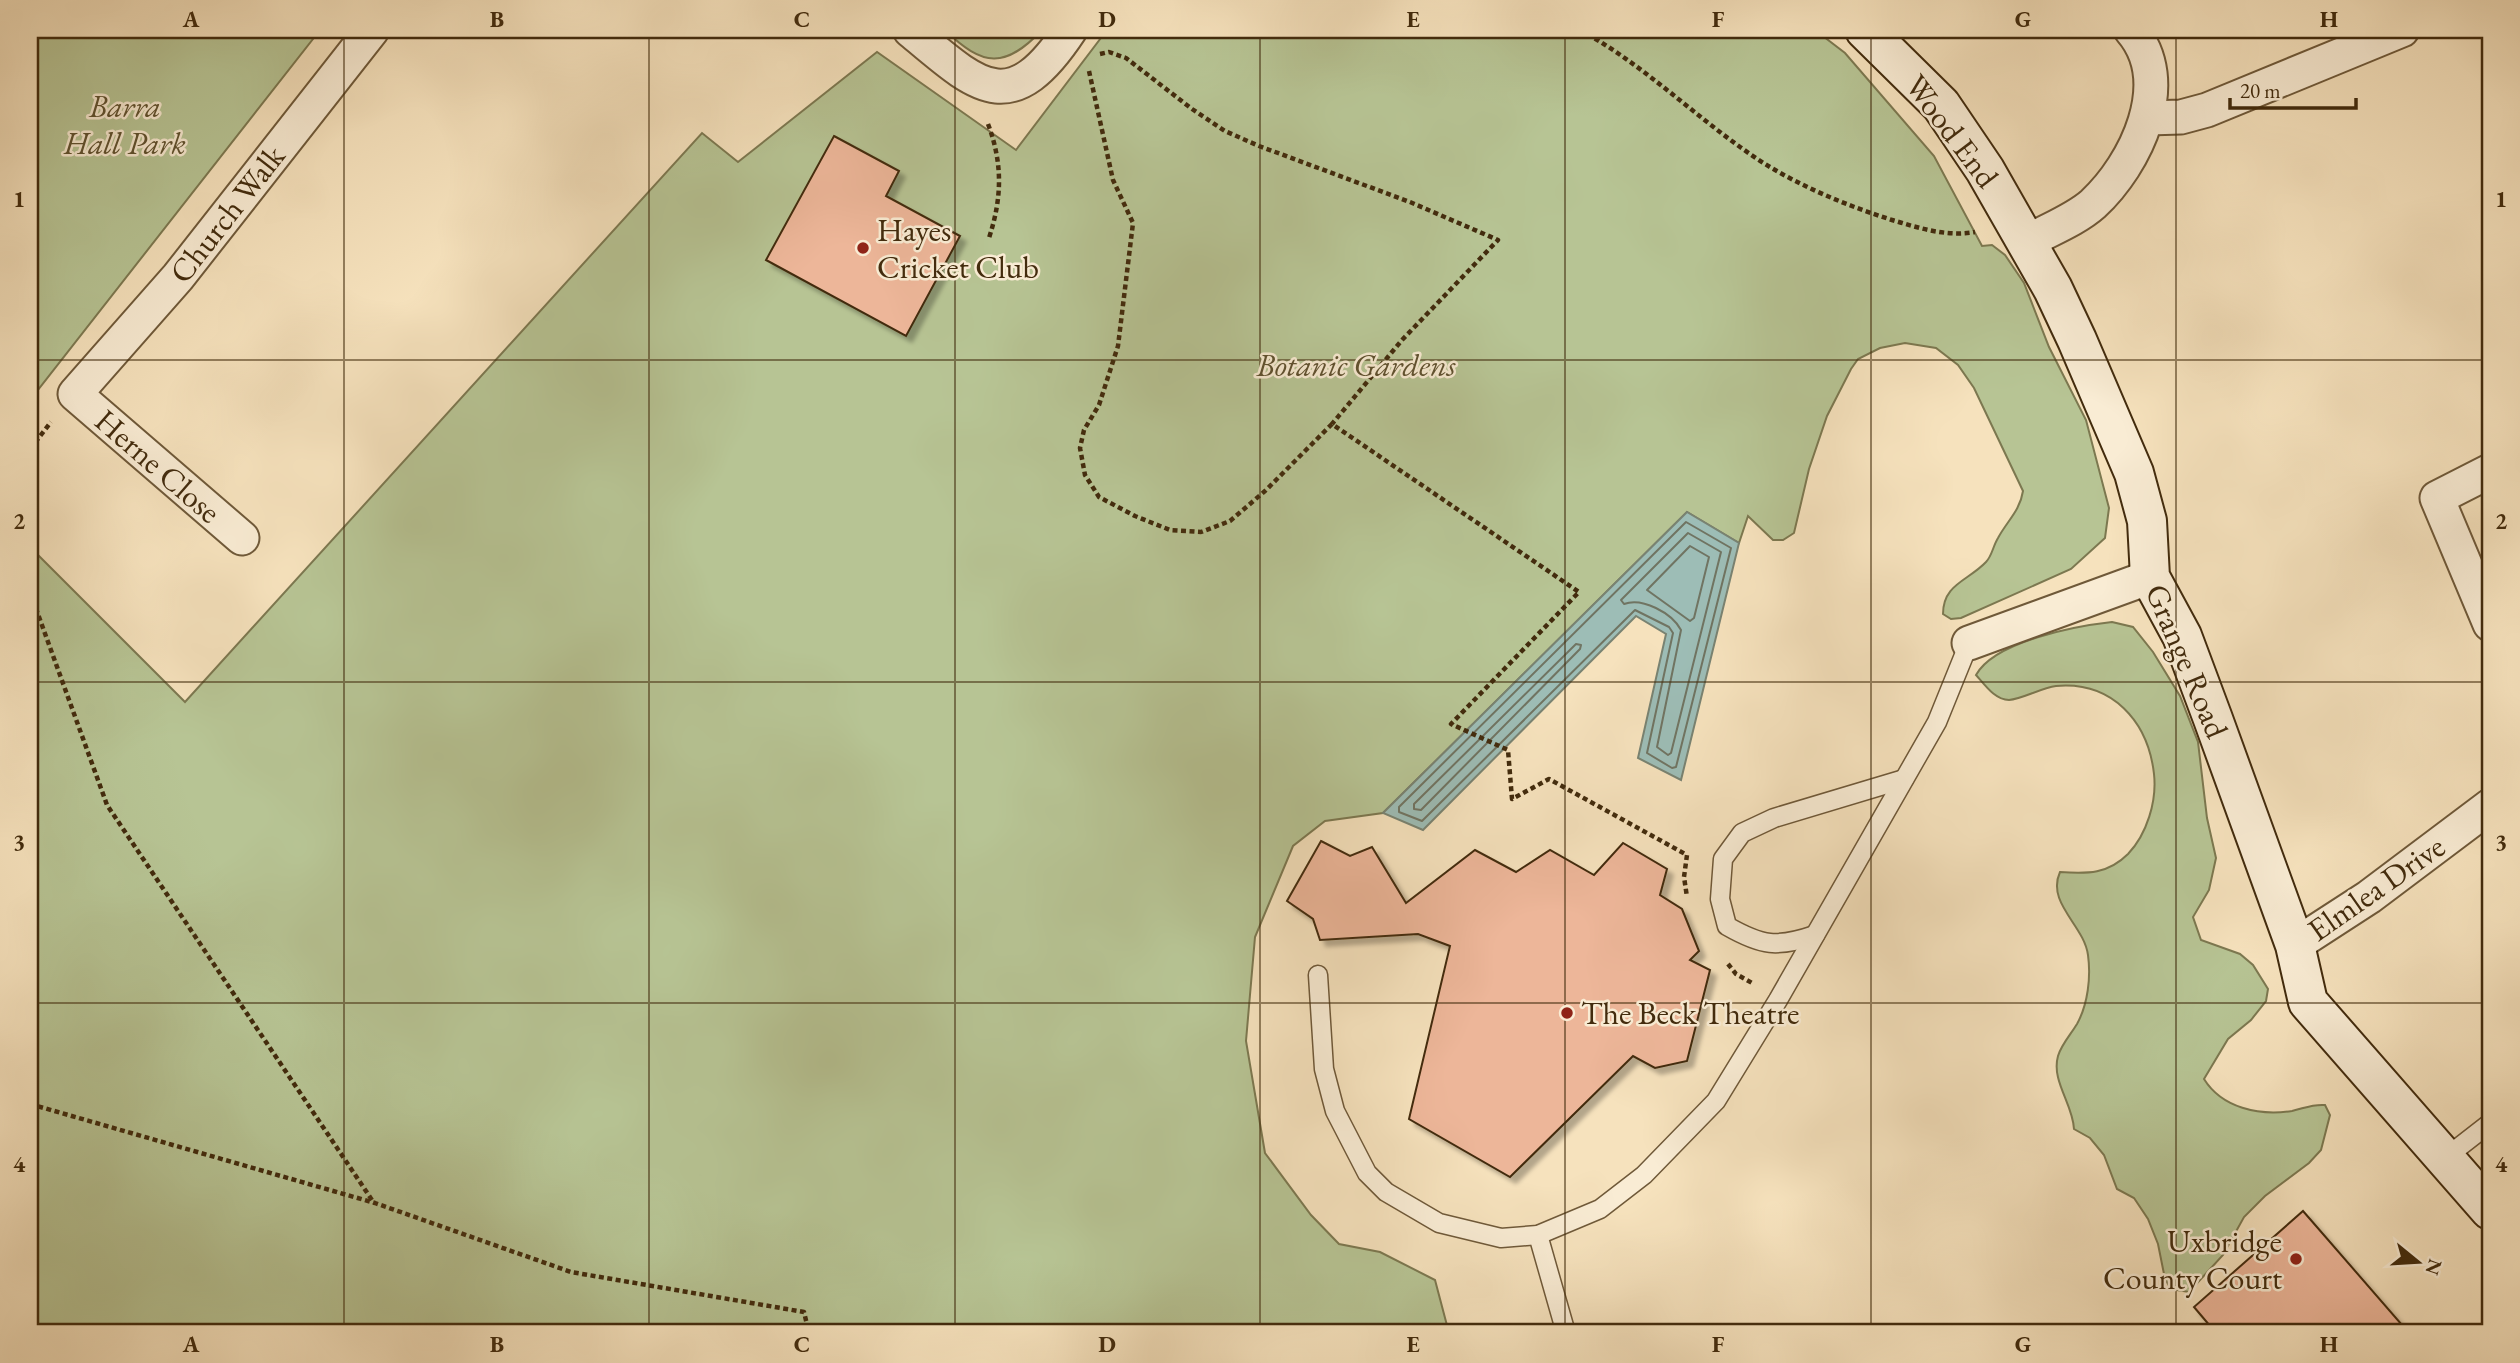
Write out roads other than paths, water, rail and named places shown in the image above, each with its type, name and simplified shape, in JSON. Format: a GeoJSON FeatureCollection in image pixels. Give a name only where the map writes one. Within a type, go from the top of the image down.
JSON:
{"type":"FeatureCollection","features":[{"type":"Feature","properties":{"kind":"street","name":"Church Walk"},"geometry":{"type":"LineString","coordinates":[[75,394],[178,277],[372,30]]}},
{"type":"Feature","properties":{"kind":"street"},"geometry":{"type":"LineString","coordinates":[[909,30],[958,69],[985,84],[1000,88],[1016,86],[1041,66],[1070,30]]}},
{"type":"Feature","properties":{"kind":"street","name":"Wood End"},"geometry":{"type":"LineString","coordinates":[[1865,30],[1941,106],[1986,170],[2022,233]]}},
{"type":"Feature","properties":{"kind":"street"},"geometry":{"type":"LineString","coordinates":[[2022,233],[2091,205],[2129,161],[2148,118],[2148,64],[2131,30]]}},
{"type":"Feature","properties":{"kind":"street"},"geometry":{"type":"LineString","coordinates":[[2148,118],[2181,117],[2207,110],[2402,30]]}},
{"type":"Feature","properties":{"kind":"street","name":"Grange Road"},"geometry":{"type":"LineString","coordinates":[[2022,233],[2077,340],[2134,473],[2147,521],[2150,577],[2182,636],[2294,945],[2308,1002],[2490,1210]]}},
{"type":"Feature","properties":{"kind":"street","name":"Herne Close"},"geometry":{"type":"LineString","coordinates":[[75,394],[242,538]]}},
{"type":"Feature","properties":{"kind":"street"},"geometry":{"type":"LineString","coordinates":[[2490,471],[2437,498],[2490,624]]}},
{"type":"Feature","properties":{"kind":"street"},"geometry":{"type":"LineString","coordinates":[[1969,643],[2150,577]]}},
{"type":"Feature","properties":{"kind":"street","name":"Elmlea Drive"},"geometry":{"type":"LineString","coordinates":[[2294,945],[2369,897],[2490,806]]}},
{"type":"Feature","properties":{"kind":"lane"},"geometry":{"type":"LineString","coordinates":[[1318,975],[1324,1069],[1332,1100],[1348,1140],[1367,1173],[1387,1192],[1439,1223],[1501,1238],[1538,1235],[1601,1209],[1681,1140],[1716,1101],[1778,1000],[1937,722],[1969,643]]}},
{"type":"Feature","properties":{"kind":"lane"},"geometry":{"type":"LineString","coordinates":[[1815,935],[1785,946],[1754,941],[1727,926],[1720,898],[1723,859],[1742,833],[1774,818],[1904,779]]}},
{"type":"Feature","properties":{"kind":"lane"},"geometry":{"type":"LineString","coordinates":[[2445,1158],[2490,1123]]}},
{"type":"Feature","properties":{"kind":"lane"},"geometry":{"type":"LineString","coordinates":[[1538,1235],[1566,1333]]}},
{"type":"Feature","properties":{"kind":"water"},"geometry":{"type":"Polygon","coordinates":[[[1687,512],[1739,543],[1681,780],[1638,758],[1666,634],[1636,616],[1423,830],[1383,813],[1687,512]]]}},
{"type":"Feature","properties":{"kind":"place","name":"Hayes Cricket Club"},"geometry":{"type":"Point","coordinates":[863,248]}},
{"type":"Feature","properties":{"kind":"place","name":"The Beck Theatre"},"geometry":{"type":"Point","coordinates":[1567,1013]}},
{"type":"Feature","properties":{"kind":"place","name":"Uxbridge County Court"},"geometry":{"type":"Point","coordinates":[2296,1259]}},
{"type":"Feature","properties":{"kind":"park label","name":"Barra Hall Park"},"geometry":{"type":"Point","coordinates":[125,124]}},
{"type":"Feature","properties":{"kind":"park label","name":"Botanic Gardens"},"geometry":{"type":"Point","coordinates":[1356,365]}}]}
